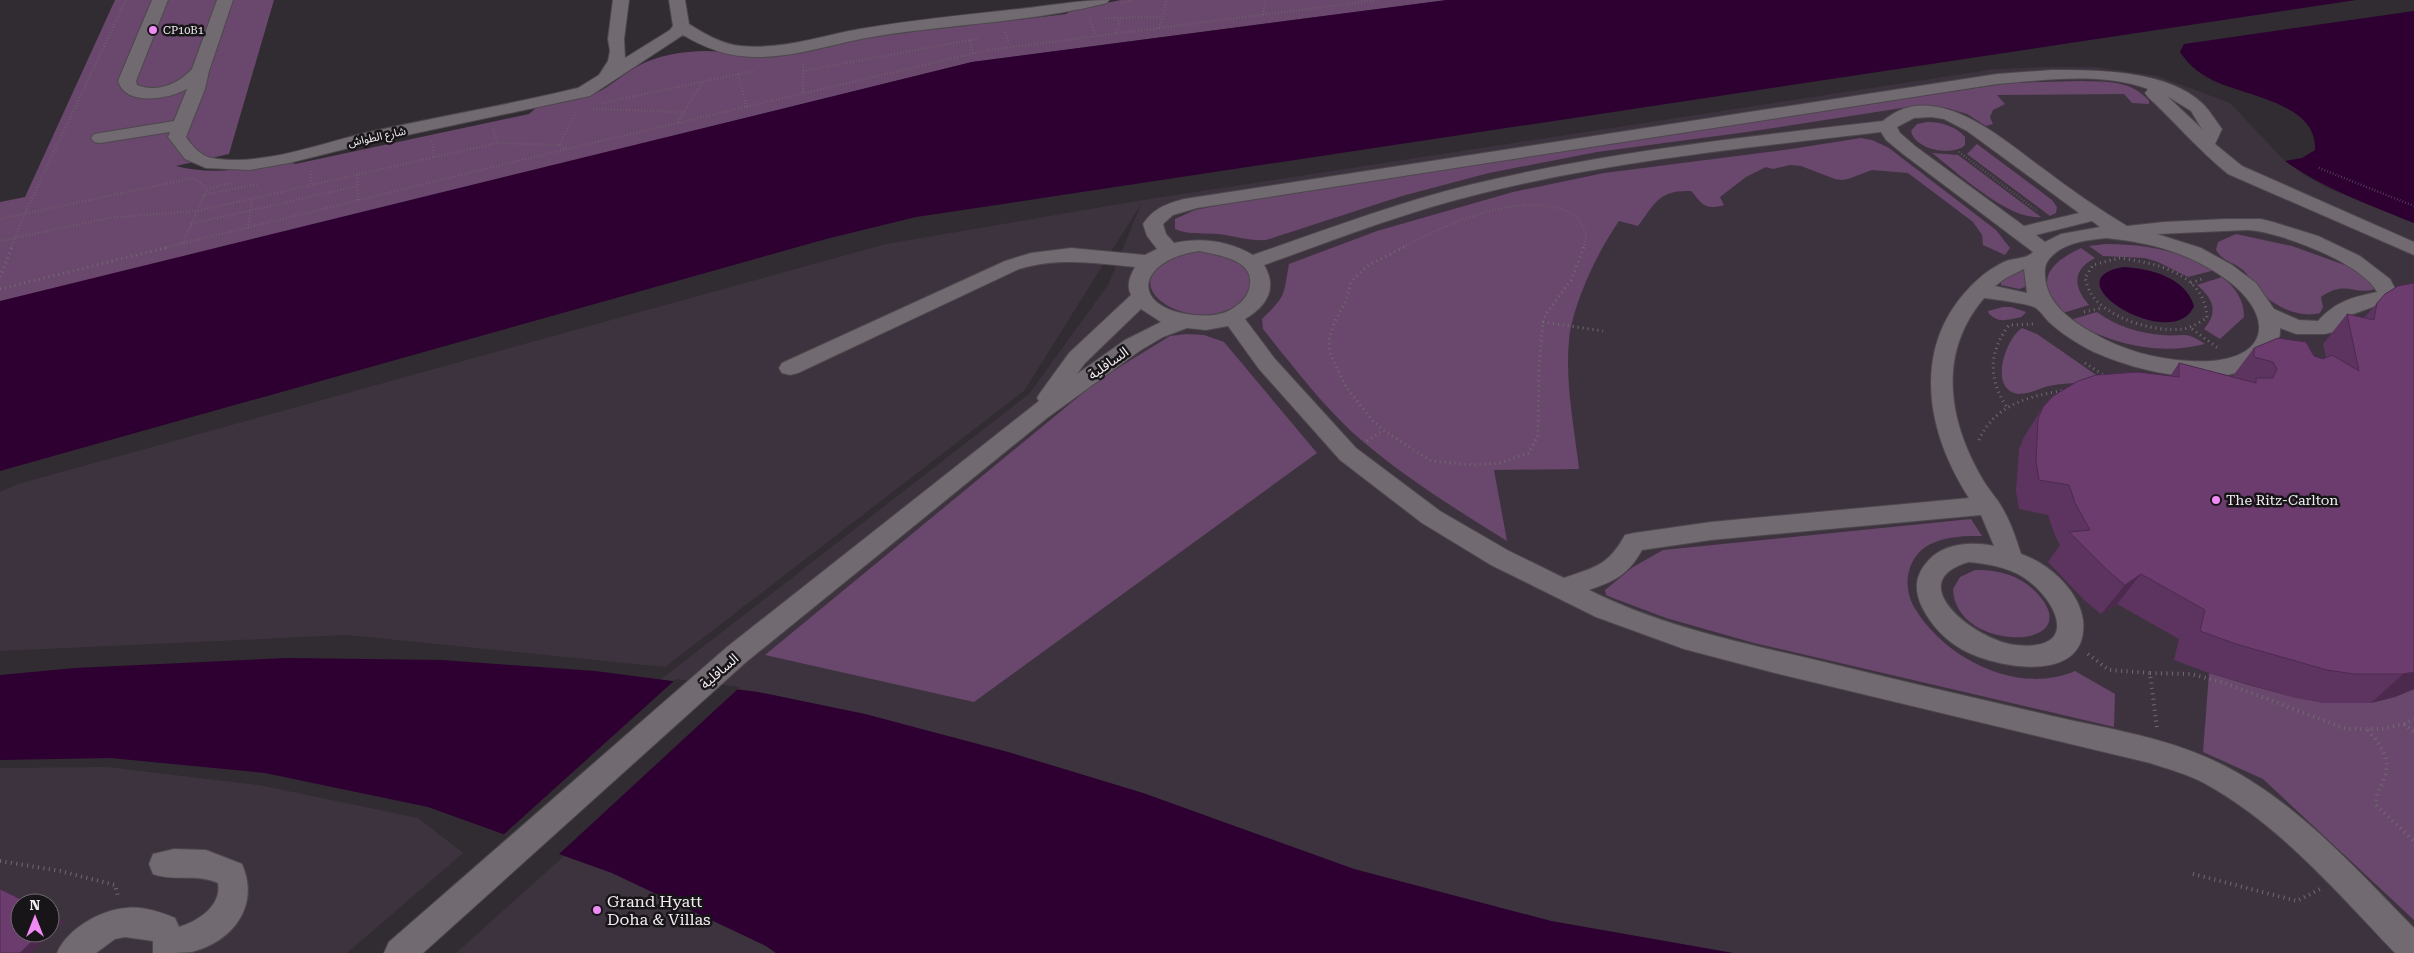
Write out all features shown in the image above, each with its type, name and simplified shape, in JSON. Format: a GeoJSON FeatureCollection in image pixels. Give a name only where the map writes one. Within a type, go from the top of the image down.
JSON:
{"type":"FeatureCollection","features":[{"type":"Feature","properties":{"kind":"street"},"geometry":{"type":"LineString","coordinates":[[160,0],[127,81],[129,88],[136,91],[160,92],[188,82],[200,70]]}},
{"type":"Feature","properties":{"kind":"street"},"geometry":{"type":"LineString","coordinates":[[182,120],[196,92],[200,70],[225,0]]}},
{"type":"Feature","properties":{"kind":"street"},"geometry":{"type":"LineString","coordinates":[[606,79],[616,61],[621,0]]}},
{"type":"Feature","properties":{"kind":"street"},"geometry":{"type":"LineString","coordinates":[[677,0],[681,26],[704,41],[738,51],[778,51],[847,36],[930,24],[1055,10],[1101,0]]}},
{"type":"Feature","properties":{"kind":"street"},"geometry":{"type":"LineString","coordinates":[[1011,0],[1026,4],[1043,0]]}},
{"type":"Feature","properties":{"kind":"street","name":"شارع الطواش"},"geometry":{"type":"LineString","coordinates":[[182,120],[178,138],[184,149],[195,158],[210,164],[260,162],[584,92],[606,79],[643,52],[676,33],[681,26]]}},
{"type":"Feature","properties":{"kind":"street"},"geometry":{"type":"LineString","coordinates":[[618,27],[628,36],[640,40],[666,39]]}},
{"type":"Feature","properties":{"kind":"street"},"geometry":{"type":"LineString","coordinates":[[1169,250],[1157,236],[1153,224],[1158,215],[1172,208],[1197,202],[1997,79],[2036,75],[2108,77],[2159,86],[2179,95],[2207,118],[2212,129],[2206,144]]}},
{"type":"Feature","properties":{"kind":"street"},"geometry":{"type":"LineString","coordinates":[[2140,82],[2168,106],[2214,154],[2236,170],[2414,249]]}},
{"type":"Feature","properties":{"kind":"street"},"geometry":{"type":"LineString","coordinates":[[160,92],[179,104],[182,120]]}},
{"type":"Feature","properties":{"kind":"street"},"geometry":{"type":"LineString","coordinates":[[1252,262],[1407,208],[1472,190],[1545,174],[1658,154],[1888,126],[1894,119],[1906,113],[1928,112],[1959,120],[2093,215],[2124,233],[2148,228],[2263,225],[2298,236],[2354,261],[2380,279],[2388,290],[2388,294],[2384,297],[2364,301],[2338,312],[2325,327],[2296,327],[2269,322]]}},
{"type":"Feature","properties":{"kind":"street"},"geometry":{"type":"LineString","coordinates":[[100,138],[182,120]]}},
{"type":"Feature","properties":{"kind":"street"},"geometry":{"type":"LineString","coordinates":[[1888,126],[1892,136],[1909,150],[2020,232],[2040,257]]}},
{"type":"Feature","properties":{"kind":"street"},"geometry":{"type":"LineString","coordinates":[[2020,232],[2093,215]]}},
{"type":"Feature","properties":{"kind":"street"},"geometry":{"type":"LineString","coordinates":[[2197,226],[2204,244],[2198,254]]}},
{"type":"Feature","properties":{"kind":"street"},"geometry":{"type":"LineString","coordinates":[[2010,559],[1998,523],[1974,485],[1952,441],[1943,409],[1940,385],[1943,356],[1957,316],[1979,290],[2004,268],[2040,257],[2070,237],[2106,232],[2124,233],[2161,241],[2198,254],[2241,280],[2252,292],[2284,352]]}},
{"type":"Feature","properties":{"kind":"street"},"geometry":{"type":"LineString","coordinates":[[1199,245],[1214,246],[1242,254],[1252,262],[1262,279],[1263,288],[1253,305],[1233,318],[1213,323],[1182,322],[1157,312],[1141,297],[1138,279],[1148,262],[1169,250],[1199,245]]}},
{"type":"Feature","properties":{"kind":"street"},"geometry":{"type":"LineString","coordinates":[[790,368],[975,280],[1012,265],[1071,254],[1148,262]]}},
{"type":"Feature","properties":{"kind":"street"},"geometry":{"type":"LineString","coordinates":[[2040,257],[2034,281],[2042,302],[2058,319],[2104,347],[2158,366],[2179,379],[2203,390]]}},
{"type":"Feature","properties":{"kind":"street"},"geometry":{"type":"LineString","coordinates":[[1979,290],[2042,302]]}},
{"type":"Feature","properties":{"kind":"street","name":"السافلية"},"geometry":{"type":"LineString","coordinates":[[1039,412],[1077,358],[1141,297]]}},
{"type":"Feature","properties":{"kind":"street"},"geometry":{"type":"LineString","coordinates":[[1233,318],[1266,364],[1348,454],[1431,517],[1500,558],[1604,610],[1684,638],[2159,754],[2219,777],[2269,809],[2414,950]]}},
{"type":"Feature","properties":{"kind":"street","name":"السافلية"},"geometry":{"type":"LineString","coordinates":[[401,950],[496,869],[736,655],[1039,412],[1133,345],[1154,332],[1182,322]]}},
{"type":"Feature","properties":{"kind":"street"},"geometry":{"type":"LineString","coordinates":[[2158,366],[2203,369],[2239,364],[2259,352],[2266,342],[2269,322]]}},
{"type":"Feature","properties":{"kind":"street"},"geometry":{"type":"LineString","coordinates":[[1563,589],[1605,574],[1624,560],[1634,542],[1711,531],[1988,505]]}},
{"type":"Feature","properties":{"kind":"street"},"geometry":{"type":"LineString","coordinates":[[1969,552],[1987,553],[2010,559],[2039,575],[2064,600],[2070,614],[2072,627],[2069,639],[2060,648],[2047,655],[2031,658],[2012,656],[1993,652],[1974,644],[1944,620],[1934,606],[1929,593],[1929,580],[1933,569],[1954,555],[1969,552]]}},
{"type":"Feature","properties":{"kind":"street"},"geometry":{"type":"LineString","coordinates":[[74,953],[99,932],[123,922],[142,922],[164,929],[170,949],[192,939],[215,925],[231,908],[236,888],[231,874],[213,865],[191,860],[164,864]]}},
{"type":"Feature","properties":{"kind":"path"},"geometry":{"type":"LineString","coordinates":[[0,276],[25,213],[126,0]]}},
{"type":"Feature","properties":{"kind":"path"},"geometry":{"type":"LineString","coordinates":[[1160,28],[1167,0]]}},
{"type":"Feature","properties":{"kind":"path"},"geometry":{"type":"LineString","coordinates":[[1263,16],[1265,0]]}},
{"type":"Feature","properties":{"kind":"path"},"geometry":{"type":"LineString","coordinates":[[0,289],[567,149],[747,108],[973,53],[1010,46],[1263,16],[1377,0]]}},
{"type":"Feature","properties":{"kind":"path"},"geometry":{"type":"LineString","coordinates":[[1090,18],[1162,17]]}},
{"type":"Feature","properties":{"kind":"path"},"geometry":{"type":"LineString","coordinates":[[1117,33],[1120,18]]}},
{"type":"Feature","properties":{"kind":"path"},"geometry":{"type":"LineString","coordinates":[[803,71],[981,38]]}},
{"type":"Feature","properties":{"kind":"path"},"geometry":{"type":"LineString","coordinates":[[970,40],[973,53]]}},
{"type":"Feature","properties":{"kind":"path"},"geometry":{"type":"LineString","coordinates":[[803,60],[803,93]]}},
{"type":"Feature","properties":{"kind":"path"},"geometry":{"type":"LineString","coordinates":[[738,74],[747,108]]}},
{"type":"Feature","properties":{"kind":"path"},"geometry":{"type":"LineString","coordinates":[[678,123],[702,82]]}},
{"type":"Feature","properties":{"kind":"path"},"geometry":{"type":"LineString","coordinates":[[559,145],[578,109]]}},
{"type":"Feature","properties":{"kind":"path"},"geometry":{"type":"LineString","coordinates":[[588,109],[684,112]]}},
{"type":"Feature","properties":{"kind":"path"},"geometry":{"type":"LineString","coordinates":[[493,127],[497,143]]}},
{"type":"Feature","properties":{"kind":"path"},"geometry":{"type":"LineString","coordinates":[[432,140],[434,158]]}},
{"type":"Feature","properties":{"kind":"path"},"geometry":{"type":"LineString","coordinates":[[0,241],[109,218],[197,211],[497,143],[559,145],[567,149]]}},
{"type":"Feature","properties":{"kind":"path"},"geometry":{"type":"LineString","coordinates":[[1950,153],[1966,149]]}},
{"type":"Feature","properties":{"kind":"path"},"geometry":{"type":"LineString","coordinates":[[1959,152],[2054,224]]}},
{"type":"Feature","properties":{"kind":"path"},"geometry":{"type":"LineString","coordinates":[[2319,168],[2414,206]]}},
{"type":"Feature","properties":{"kind":"path"},"geometry":{"type":"LineString","coordinates":[[304,173],[312,171],[311,185]]}},
{"type":"Feature","properties":{"kind":"path"},"geometry":{"type":"LineString","coordinates":[[357,175],[358,201]]}},
{"type":"Feature","properties":{"kind":"path"},"geometry":{"type":"LineString","coordinates":[[0,219],[193,178]]}},
{"type":"Feature","properties":{"kind":"path"},"geometry":{"type":"LineString","coordinates":[[204,195],[258,183]]}},
{"type":"Feature","properties":{"kind":"path"},"geometry":{"type":"LineString","coordinates":[[191,224],[357,186]]}},
{"type":"Feature","properties":{"kind":"path"},"geometry":{"type":"LineString","coordinates":[[182,244],[206,188]]}},
{"type":"Feature","properties":{"kind":"path"},"geometry":{"type":"LineString","coordinates":[[248,228],[252,198]]}},
{"type":"Feature","properties":{"kind":"path"},"geometry":{"type":"LineString","coordinates":[[1540,205],[1562,208],[1576,215],[1586,231],[1587,239],[1571,280],[1546,314],[1543,322],[1539,365],[1538,435],[1528,453],[1522,457],[1488,465],[1432,461],[1383,430],[1372,420],[1346,387],[1330,353],[1329,339],[1338,315],[1346,301],[1351,282],[1367,266],[1441,228],[1468,217],[1508,206],[1540,205]]}},
{"type":"Feature","properties":{"kind":"path"},"geometry":{"type":"LineString","coordinates":[[2119,258],[2157,265],[2191,283],[2203,295],[2209,307],[2207,318],[2192,329],[2163,330],[2141,326],[2120,318],[2102,308],[2090,296],[2083,284],[2084,273],[2091,265],[2103,260],[2119,258]]}},
{"type":"Feature","properties":{"kind":"path"},"geometry":{"type":"LineString","coordinates":[[2006,406],[1996,392],[1992,379],[1996,350],[2006,329],[2009,324],[2035,324],[2058,319]]}},
{"type":"Feature","properties":{"kind":"path"},"geometry":{"type":"LineString","coordinates":[[1543,322],[1603,331]]}},
{"type":"Feature","properties":{"kind":"path"},"geometry":{"type":"LineString","coordinates":[[1974,485],[1979,437],[1988,424],[2006,406],[2026,398],[2068,389]]}},
{"type":"Feature","properties":{"kind":"path"},"geometry":{"type":"LineString","coordinates":[[2069,639],[2109,670],[2191,674],[2225,683],[2346,729],[2368,729],[2404,724],[2414,719]]}},
{"type":"Feature","properties":{"kind":"path"},"geometry":{"type":"LineString","coordinates":[[2150,673],[2159,754]]}},
{"type":"Feature","properties":{"kind":"path"},"geometry":{"type":"LineString","coordinates":[[2404,724],[2414,732]]}},
{"type":"Feature","properties":{"kind":"path"},"geometry":{"type":"LineString","coordinates":[[2368,729],[2381,745],[2387,763],[2385,775],[2375,794],[2376,805],[2414,841]]}},
{"type":"Feature","properties":{"kind":"path"},"geometry":{"type":"LineString","coordinates":[[0,861],[60,871],[115,885],[123,922]]}},
{"type":"Feature","properties":{"kind":"path"},"geometry":{"type":"LineString","coordinates":[[2193,874],[2297,901],[2342,878]]}},
{"type":"Feature","properties":{"kind":"shaded area"},"geometry":{"type":"Polygon","coordinates":[[[115,0],[274,0],[229,154],[176,166],[218,171],[288,161],[295,164],[529,114],[536,108],[596,93],[648,61],[684,52],[709,51],[731,53],[1009,19],[1016,20],[1066,14],[1072,10],[1121,0],[1447,0],[972,62],[0,303],[0,202],[25,197],[115,0]]]}},
{"type":"Feature","properties":{"kind":"shaded area"},"geometry":{"type":"Polygon","coordinates":[[[1447,0],[2356,0],[916,217],[826,239],[0,471],[0,301],[972,62],[1447,0]]]}},
{"type":"Feature","properties":{"kind":"shaded area"},"geometry":{"type":"Polygon","coordinates":[[[2414,11],[2414,223],[2331,188],[2285,161],[2302,158],[2315,150],[2313,135],[2305,122],[2294,112],[2279,104],[2232,88],[2207,77],[2192,67],[2180,52],[2184,44],[2414,11]]]}},
{"type":"Feature","properties":{"kind":"shaded area"},"geometry":{"type":"Polygon","coordinates":[[[2095,67],[2158,76],[2230,103],[2285,161],[2306,176],[2328,188],[2414,223],[2414,953],[1733,953],[1551,921],[1354,869],[1143,793],[1008,752],[865,714],[758,692],[660,680],[1029,394],[1108,285],[1141,204],[1024,391],[665,667],[347,635],[0,651],[0,492],[18,484],[886,244],[1143,200],[1995,69],[2095,67]]]}},
{"type":"Feature","properties":{"kind":"shaded area"},"geometry":{"type":"Polygon","coordinates":[[[2110,82],[2127,86],[2142,94],[2149,101],[2149,104],[2132,103],[2124,94],[1997,95],[2005,104],[1993,110],[1990,117],[1993,124],[1986,126],[1967,114],[1947,108],[1915,106],[1747,132],[1597,152],[1489,173],[1402,196],[1266,240],[1218,234],[1191,233],[1175,229],[1175,219],[1195,210],[1249,199],[2009,83],[2110,82]]]}},
{"type":"Feature","properties":{"kind":"shaded area"},"geometry":{"type":"Polygon","coordinates":[[[1927,122],[1953,127],[1965,137],[1965,145],[1952,151],[1943,151],[1926,147],[1919,143],[1911,131],[1917,124],[1927,122]]]}},
{"type":"Feature","properties":{"kind":"shaded area"},"geometry":{"type":"Polygon","coordinates":[[[1861,138],[1872,140],[1889,148],[1996,230],[2010,248],[2005,255],[1983,245],[1982,235],[1973,222],[1908,173],[1872,170],[1842,180],[1801,166],[1790,165],[1773,169],[1766,167],[1746,177],[1720,197],[1724,205],[1712,207],[1704,205],[1691,191],[1680,191],[1665,195],[1659,199],[1638,226],[1619,221],[1595,262],[1581,294],[1571,325],[1568,372],[1579,469],[1494,470],[1507,541],[1408,476],[1352,432],[1317,395],[1263,329],[1262,319],[1276,305],[1283,294],[1289,264],[1377,231],[1513,192],[1604,173],[1861,138]]]}},
{"type":"Feature","properties":{"kind":"shaded area"},"geometry":{"type":"Polygon","coordinates":[[[1977,144],[2052,200],[2057,207],[2056,213],[2050,216],[1967,154],[1977,144]]]}},
{"type":"Feature","properties":{"kind":"shaded area"},"geometry":{"type":"Polygon","coordinates":[[[1932,153],[1958,155],[2041,217],[2028,216],[1999,204],[1932,153]]]}},
{"type":"Feature","properties":{"kind":"shaded area"},"geometry":{"type":"Polygon","coordinates":[[[2236,234],[2292,246],[2370,274],[2375,289],[2362,291],[2343,288],[2329,292],[2321,297],[2323,307],[2320,313],[2303,314],[2286,309],[2263,295],[2240,267],[2222,257],[2216,250],[2218,242],[2236,234]]]}},
{"type":"Feature","properties":{"kind":"shaded area"},"geometry":{"type":"Polygon","coordinates":[[[2106,244],[2136,245],[2175,253],[2215,270],[2188,277],[2158,262],[2145,258],[2103,256],[2089,246],[2106,244]]]}},
{"type":"Feature","properties":{"kind":"shaded area"},"geometry":{"type":"Polygon","coordinates":[[[2081,248],[2095,258],[2082,268],[2077,279],[2080,292],[2089,305],[2063,313],[2049,292],[2048,275],[2060,261],[2081,248]]]}},
{"type":"Feature","properties":{"kind":"shaded area"},"geometry":{"type":"Polygon","coordinates":[[[1195,251],[1224,255],[1244,266],[1250,275],[1251,287],[1237,305],[1217,313],[1195,314],[1175,309],[1159,300],[1151,287],[1153,272],[1169,258],[1195,251]]]}},
{"type":"Feature","properties":{"kind":"shaded area"},"geometry":{"type":"Polygon","coordinates":[[[2124,267],[2156,273],[2175,281],[2190,296],[2194,306],[2182,319],[2164,322],[2143,318],[2123,309],[2107,298],[2100,285],[2104,274],[2124,267]]]}},
{"type":"Feature","properties":{"kind":"shaded area"},"geometry":{"type":"Polygon","coordinates":[[[2022,269],[2025,274],[2025,287],[2019,289],[2001,285],[2001,280],[2022,269]]]}},
{"type":"Feature","properties":{"kind":"shaded area"},"geometry":{"type":"Polygon","coordinates":[[[2222,277],[2241,300],[2244,317],[2220,339],[2204,329],[2209,323],[2213,311],[2207,295],[2197,285],[2222,277]]]}},
{"type":"Feature","properties":{"kind":"shaded area"},"geometry":{"type":"Polygon","coordinates":[[[2011,307],[2026,312],[2023,316],[2005,320],[1997,319],[1989,314],[1988,311],[2011,307]]]}},
{"type":"Feature","properties":{"kind":"shaded area"},"geometry":{"type":"Polygon","coordinates":[[[2097,312],[2120,325],[2136,331],[2162,335],[2184,335],[2193,337],[2205,344],[2170,349],[2135,346],[2102,336],[2070,320],[2097,312]]]}},
{"type":"Feature","properties":{"kind":"shaded area"},"geometry":{"type":"Polygon","coordinates":[[[2022,328],[2037,334],[2099,377],[2092,380],[2049,386],[2023,394],[2010,391],[2004,384],[2002,375],[2005,353],[2016,334],[2022,328]]]}},
{"type":"Feature","properties":{"kind":"shaded area"},"geometry":{"type":"Polygon","coordinates":[[[1186,334],[1204,335],[1224,342],[1317,453],[974,702],[765,655],[1100,379],[1170,336],[1186,334]]]}},
{"type":"Feature","properties":{"kind":"shaded area"},"geometry":{"type":"Polygon","coordinates":[[[1971,519],[1982,536],[1945,539],[1924,548],[1918,554],[1909,570],[1908,580],[1910,598],[1914,607],[1927,625],[1944,642],[1984,668],[2006,675],[2030,679],[2053,678],[2075,671],[2115,694],[2114,727],[1754,643],[1666,618],[1606,595],[1605,590],[1633,567],[1663,550],[1971,519]]]}},
{"type":"Feature","properties":{"kind":"shaded area"},"geometry":{"type":"Polygon","coordinates":[[[1975,570],[2007,574],[2029,585],[2048,611],[2047,625],[2036,634],[2017,637],[1995,634],[1975,626],[1960,610],[1953,589],[1960,577],[1975,570]]]}},
{"type":"Feature","properties":{"kind":"shaded area"},"geometry":{"type":"Polygon","coordinates":[[[287,658],[442,660],[595,671],[758,692],[865,714],[1008,752],[1143,793],[1354,869],[1551,921],[1733,953],[776,953],[766,946],[612,873],[428,807],[265,773],[111,758],[0,760],[0,675],[75,668],[287,658]]]}},
{"type":"Feature","properties":{"kind":"shaded area"},"geometry":{"type":"Polygon","coordinates":[[[2209,673],[2285,695],[2336,703],[2388,698],[2414,689],[2414,920],[2263,779],[2203,752],[2209,673]]]}},
{"type":"Feature","properties":{"kind":"shaded area"},"geometry":{"type":"Polygon","coordinates":[[[107,767],[259,785],[418,818],[463,853],[347,953],[0,953],[0,768],[107,767]]]}},
{"type":"Feature","properties":{"kind":"shaded area","name":"Grand Hyatt Doha & Villas"},"geometry":{"type":"Polygon","coordinates":[[[564,856],[612,873],[766,946],[776,953],[456,953],[564,856]]]}},
{"type":"Feature","properties":{"kind":"pier"},"geometry":{"type":"Polygon","coordinates":[[[676,679],[740,687],[557,856],[502,836],[676,679]]]}},
{"type":"Feature","properties":{"kind":"building","name":"The Ritz-Carlton"},"geometry":{"type":"Polygon","coordinates":[[[2414,283],[2414,672],[2403,674],[2354,674],[2327,670],[2236,644],[2200,631],[2205,610],[2141,574],[2125,585],[2069,532],[2090,530],[2075,503],[2069,485],[2039,480],[2036,461],[2038,419],[2043,407],[2053,396],[2078,381],[2096,375],[2138,372],[2179,377],[2179,363],[2256,383],[2256,378],[2273,378],[2277,369],[2273,362],[2254,357],[2254,348],[2278,338],[2306,342],[2314,356],[2323,359],[2332,355],[2359,371],[2347,314],[2374,320],[2377,303],[2385,294],[2398,286],[2414,283]]]}},
{"type":"Feature","properties":{"kind":"building"},"geometry":{"type":"Polygon","coordinates":[[[0,889],[10,894],[10,943],[30,943],[20,953],[0,953],[0,889]]]}},
{"type":"Feature","properties":{"kind":"place","name":"CP10B1"},"geometry":{"type":"Point","coordinates":[153,30]}},
{"type":"Feature","properties":{"kind":"place","name":"The Ritz-Carlton"},"geometry":{"type":"Point","coordinates":[2216,500]}},
{"type":"Feature","properties":{"kind":"place","name":"Grand Hyatt Doha & Villas"},"geometry":{"type":"Point","coordinates":[597,910]}}]}
